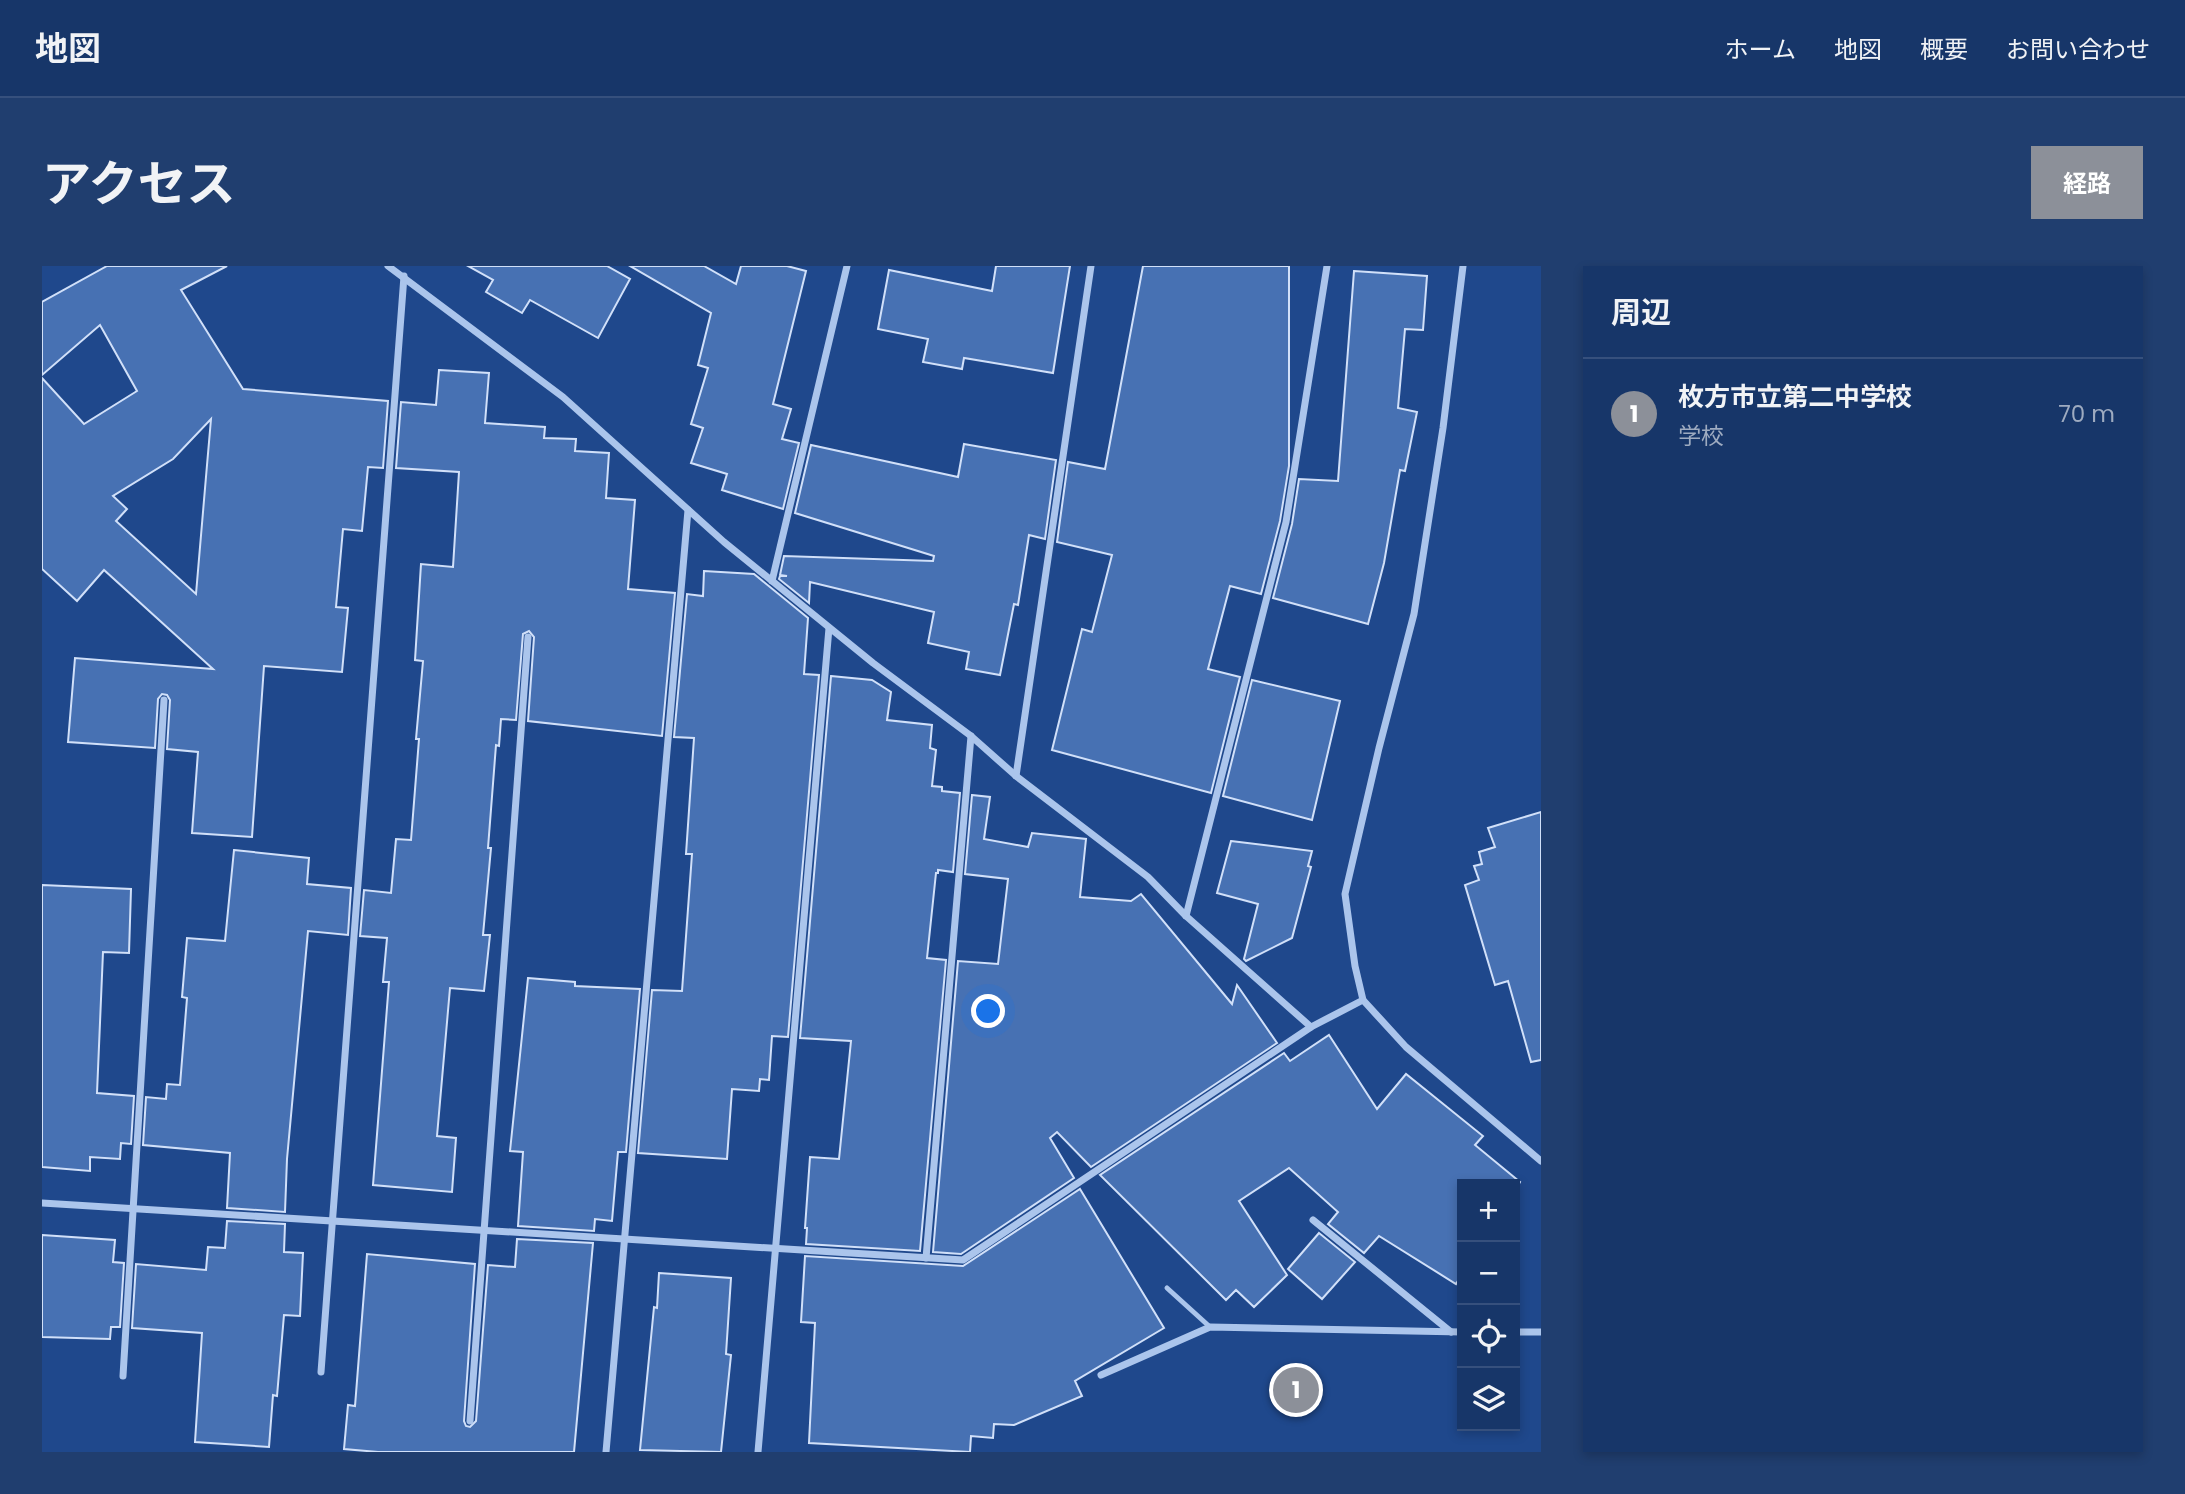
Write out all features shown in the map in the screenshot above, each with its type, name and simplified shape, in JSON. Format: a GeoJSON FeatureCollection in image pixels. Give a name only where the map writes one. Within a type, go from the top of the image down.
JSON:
{"type":"FeatureCollection","features":[{"type":"Feature","properties":{"kind":"street"},"geometry":{"type":"LineString","coordinates":[[388,266],[563,397],[688,510],[829,628],[971,736],[1016,776],[1148,877],[1186,916],[1311,1027]]}},
{"type":"Feature","properties":{"kind":"street"},"geometry":{"type":"LineString","coordinates":[[772,580],[847,266]]}},
{"type":"Feature","properties":{"kind":"street"},"geometry":{"type":"LineString","coordinates":[[1016,776],[1091,266]]}},
{"type":"Feature","properties":{"kind":"street"},"geometry":{"type":"LineString","coordinates":[[1186,916],[1286,522],[1327,266]]}},
{"type":"Feature","properties":{"kind":"street"},"geometry":{"type":"LineString","coordinates":[[1463,266],[1443,428],[1414,614],[1345,894],[1355,966],[1363,1000],[1406,1048],[1541,1161]]}},
{"type":"Feature","properties":{"kind":"street"},"geometry":{"type":"LineString","coordinates":[[321,1372],[404,276]]}},
{"type":"Feature","properties":{"kind":"street"},"geometry":{"type":"LineString","coordinates":[[606,1452],[688,510]]}},
{"type":"Feature","properties":{"kind":"street"},"geometry":{"type":"LineString","coordinates":[[758,1452],[829,628]]}},
{"type":"Feature","properties":{"kind":"street"},"geometry":{"type":"LineString","coordinates":[[470,1421],[527,637]]}},
{"type":"Feature","properties":{"kind":"street"},"geometry":{"type":"LineString","coordinates":[[122,1376],[164,700]]}},
{"type":"Feature","properties":{"kind":"street"},"geometry":{"type":"LineString","coordinates":[[926,1258],[971,736]]}},
{"type":"Feature","properties":{"kind":"street"},"geometry":{"type":"LineString","coordinates":[[42,1203],[963,1260],[1311,1027],[1363,1000]]}},
{"type":"Feature","properties":{"kind":"street"},"geometry":{"type":"LineString","coordinates":[[1313,1220],[1451,1332]]}},
{"type":"Feature","properties":{"kind":"street"},"geometry":{"type":"LineString","coordinates":[[1101,1375],[1210,1327],[1457,1332]]}},
{"type":"Feature","properties":{"kind":"street"},"geometry":{"type":"LineString","coordinates":[[1520,1332],[1541,1332]]}},
{"type":"Feature","properties":{"kind":"lane"},"geometry":{"type":"LineString","coordinates":[[1167,1288],[1210,1327]]}},
{"type":"Feature","properties":{"kind":"building"},"geometry":{"type":"Polygon","coordinates":[[[107,266],[227,266],[181,290],[243,389],[388,401],[383,468],[368,467],[362,531],[343,529],[336,607],[348,608],[342,672],[264,666],[252,837],[192,833],[198,752],[167,749],[170,700],[167,695],[162,694],[158,699],[155,748],[68,742],[75,658],[213,669],[104,570],[77,601],[42,569],[42,378],[84,424],[137,391],[100,325],[42,375],[42,302],[107,266]],[[211,419],[173,459],[113,496],[127,509],[116,521],[196,594],[211,419]]]}},
{"type":"Feature","properties":{"kind":"building"},"geometry":{"type":"Polygon","coordinates":[[[468,266],[607,266],[630,279],[598,338],[530,300],[522,313],[486,292],[493,280],[468,266]]]}},
{"type":"Feature","properties":{"kind":"building"},"geometry":{"type":"Polygon","coordinates":[[[630,266],[704,266],[736,284],[741,266],[787,266],[806,271],[773,404],[791,409],[782,439],[799,443],[783,509],[722,490],[727,474],[691,463],[703,428],[691,424],[708,368],[698,365],[711,313],[630,266]]]}},
{"type":"Feature","properties":{"kind":"building"},"geometry":{"type":"Polygon","coordinates":[[[996,266],[1070,266],[1053,373],[964,358],[962,369],[923,362],[928,339],[878,329],[889,270],[992,291],[996,266]]]}},
{"type":"Feature","properties":{"kind":"building"},"geometry":{"type":"Polygon","coordinates":[[[1143,266],[1289,266],[1289,466],[1280,521],[1261,594],[1230,586],[1208,669],[1240,677],[1211,793],[1052,750],[1082,629],[1092,632],[1112,555],[1057,542],[1068,462],[1105,469],[1143,266]]]}},
{"type":"Feature","properties":{"kind":"building"},"geometry":{"type":"Polygon","coordinates":[[[1354,271],[1427,276],[1423,330],[1405,329],[1398,408],[1417,412],[1405,471],[1400,470],[1384,563],[1368,624],[1273,598],[1292,524],[1299,479],[1338,481],[1354,271]]]}},
{"type":"Feature","properties":{"kind":"building"},"geometry":{"type":"Polygon","coordinates":[[[439,370],[489,373],[485,423],[545,427],[544,438],[576,439],[575,451],[609,453],[606,498],[635,500],[628,589],[675,593],[662,736],[528,721],[534,637],[529,631],[523,634],[516,720],[501,719],[499,746],[496,745],[483,935],[490,935],[484,991],[450,988],[437,1136],[456,1138],[452,1192],[373,1185],[389,982],[383,982],[387,938],[360,936],[364,890],[391,893],[396,839],[411,840],[423,661],[415,660],[421,564],[453,567],[459,472],[396,468],[401,402],[436,405],[439,370]]]}},
{"type":"Feature","properties":{"kind":"building"},"geometry":{"type":"Polygon","coordinates":[[[964,444],[1056,460],[1045,539],[1029,535],[1018,605],[1014,604],[1000,675],[966,669],[969,652],[928,643],[934,612],[810,582],[809,603],[779,579],[780,576],[787,576],[780,575],[784,556],[933,561],[934,556],[795,513],[811,445],[958,477],[964,444]]]}},
{"type":"Feature","properties":{"kind":"building"},"geometry":{"type":"Polygon","coordinates":[[[704,571],[754,574],[808,618],[804,674],[819,675],[788,1037],[772,1036],[769,1080],[760,1079],[759,1091],[732,1089],[727,1159],[638,1153],[652,990],[682,991],[692,854],[686,854],[694,738],[674,737],[687,594],[703,596],[704,571]]]}},
{"type":"Feature","properties":{"kind":"building"},"geometry":{"type":"Polygon","coordinates":[[[831,676],[872,680],[891,692],[887,720],[932,725],[930,748],[936,750],[932,786],[942,787],[942,791],[960,793],[953,872],[938,870],[936,873],[927,958],[946,960],[920,1251],[806,1244],[810,1157],[839,1159],[851,1041],[800,1038],[831,676]]]}},
{"type":"Feature","properties":{"kind":"building"},"geometry":{"type":"Polygon","coordinates":[[[1252,680],[1340,701],[1312,820],[1223,796],[1252,680]]]}},
{"type":"Feature","properties":{"kind":"building"},"geometry":{"type":"Polygon","coordinates":[[[972,795],[990,797],[984,839],[1028,847],[1032,833],[1086,839],[1080,897],[1131,901],[1141,894],[1232,1004],[1237,985],[1277,1043],[1091,1167],[1057,1132],[1050,1138],[1074,1178],[961,1254],[933,1252],[958,961],[998,964],[1008,879],[965,874],[972,795]]]}},
{"type":"Feature","properties":{"kind":"building"},"geometry":{"type":"Polygon","coordinates":[[[1541,812],[1541,1060],[1531,1062],[1508,981],[1495,985],[1465,885],[1479,880],[1474,866],[1482,864],[1479,852],[1495,847],[1488,828],[1541,812]]]}},
{"type":"Feature","properties":{"kind":"building"},"geometry":{"type":"Polygon","coordinates":[[[1231,841],[1312,851],[1308,866],[1311,867],[1292,938],[1246,961],[1244,959],[1258,904],[1217,893],[1231,841]]]}},
{"type":"Feature","properties":{"kind":"building"},"geometry":{"type":"Polygon","coordinates":[[[234,850],[309,858],[307,884],[351,888],[348,935],[308,931],[287,1159],[285,1212],[227,1208],[230,1153],[143,1145],[146,1097],[166,1099],[167,1084],[180,1085],[187,998],[182,997],[187,938],[225,941],[234,850]]]}},
{"type":"Feature","properties":{"kind":"building"},"geometry":{"type":"Polygon","coordinates":[[[42,885],[131,889],[129,953],[103,952],[97,1093],[134,1096],[131,1144],[121,1143],[120,1159],[90,1157],[90,1171],[42,1167],[42,885]]]}},
{"type":"Feature","properties":{"kind":"building"},"geometry":{"type":"Polygon","coordinates":[[[528,978],[575,982],[575,986],[640,989],[626,1152],[618,1152],[612,1221],[595,1219],[594,1231],[518,1226],[523,1152],[510,1151],[528,978]]]}},
{"type":"Feature","properties":{"kind":"building"},"geometry":{"type":"Polygon","coordinates":[[[1329,1035],[1377,1109],[1406,1074],[1483,1136],[1475,1145],[1516,1179],[1457,1179],[1456,1284],[1379,1236],[1364,1253],[1328,1224],[1338,1212],[1289,1168],[1239,1201],[1287,1275],[1254,1307],[1236,1290],[1226,1300],[1100,1175],[1284,1053],[1290,1061],[1329,1035]]]}},
{"type":"Feature","properties":{"kind":"building"},"geometry":{"type":"Polygon","coordinates":[[[1080,1189],[1164,1328],[1075,1381],[1082,1396],[1014,1425],[994,1424],[993,1438],[971,1436],[970,1452],[809,1443],[815,1323],[801,1322],[805,1256],[963,1266],[1080,1189]]]}},
{"type":"Feature","properties":{"kind":"building"},"geometry":{"type":"Polygon","coordinates":[[[227,1221],[285,1224],[284,1252],[303,1253],[300,1316],[284,1315],[277,1396],[273,1395],[269,1447],[195,1442],[202,1333],[132,1328],[136,1264],[206,1270],[208,1247],[225,1248],[227,1221]]]}},
{"type":"Feature","properties":{"kind":"building"},"geometry":{"type":"Polygon","coordinates":[[[1319,1233],[1355,1262],[1322,1299],[1288,1269],[1319,1233]]]}},
{"type":"Feature","properties":{"kind":"building"},"geometry":{"type":"Polygon","coordinates":[[[42,1235],[115,1240],[113,1262],[124,1263],[120,1327],[111,1327],[110,1339],[42,1337],[42,1235]]]}},
{"type":"Feature","properties":{"kind":"building"},"geometry":{"type":"Polygon","coordinates":[[[517,1239],[593,1243],[574,1452],[378,1452],[344,1449],[348,1405],[355,1406],[367,1254],[475,1264],[464,1421],[466,1426],[470,1427],[476,1421],[488,1265],[515,1267],[517,1239]]]}},
{"type":"Feature","properties":{"kind":"building"},"geometry":{"type":"Polygon","coordinates":[[[659,1273],[731,1278],[726,1354],[731,1355],[721,1452],[640,1450],[659,1273]]]}},
{"type":"Feature","properties":{"kind":"place","name":"枚方市立第二中学校"},"geometry":{"type":"Point","coordinates":[1296,1390]}}]}
